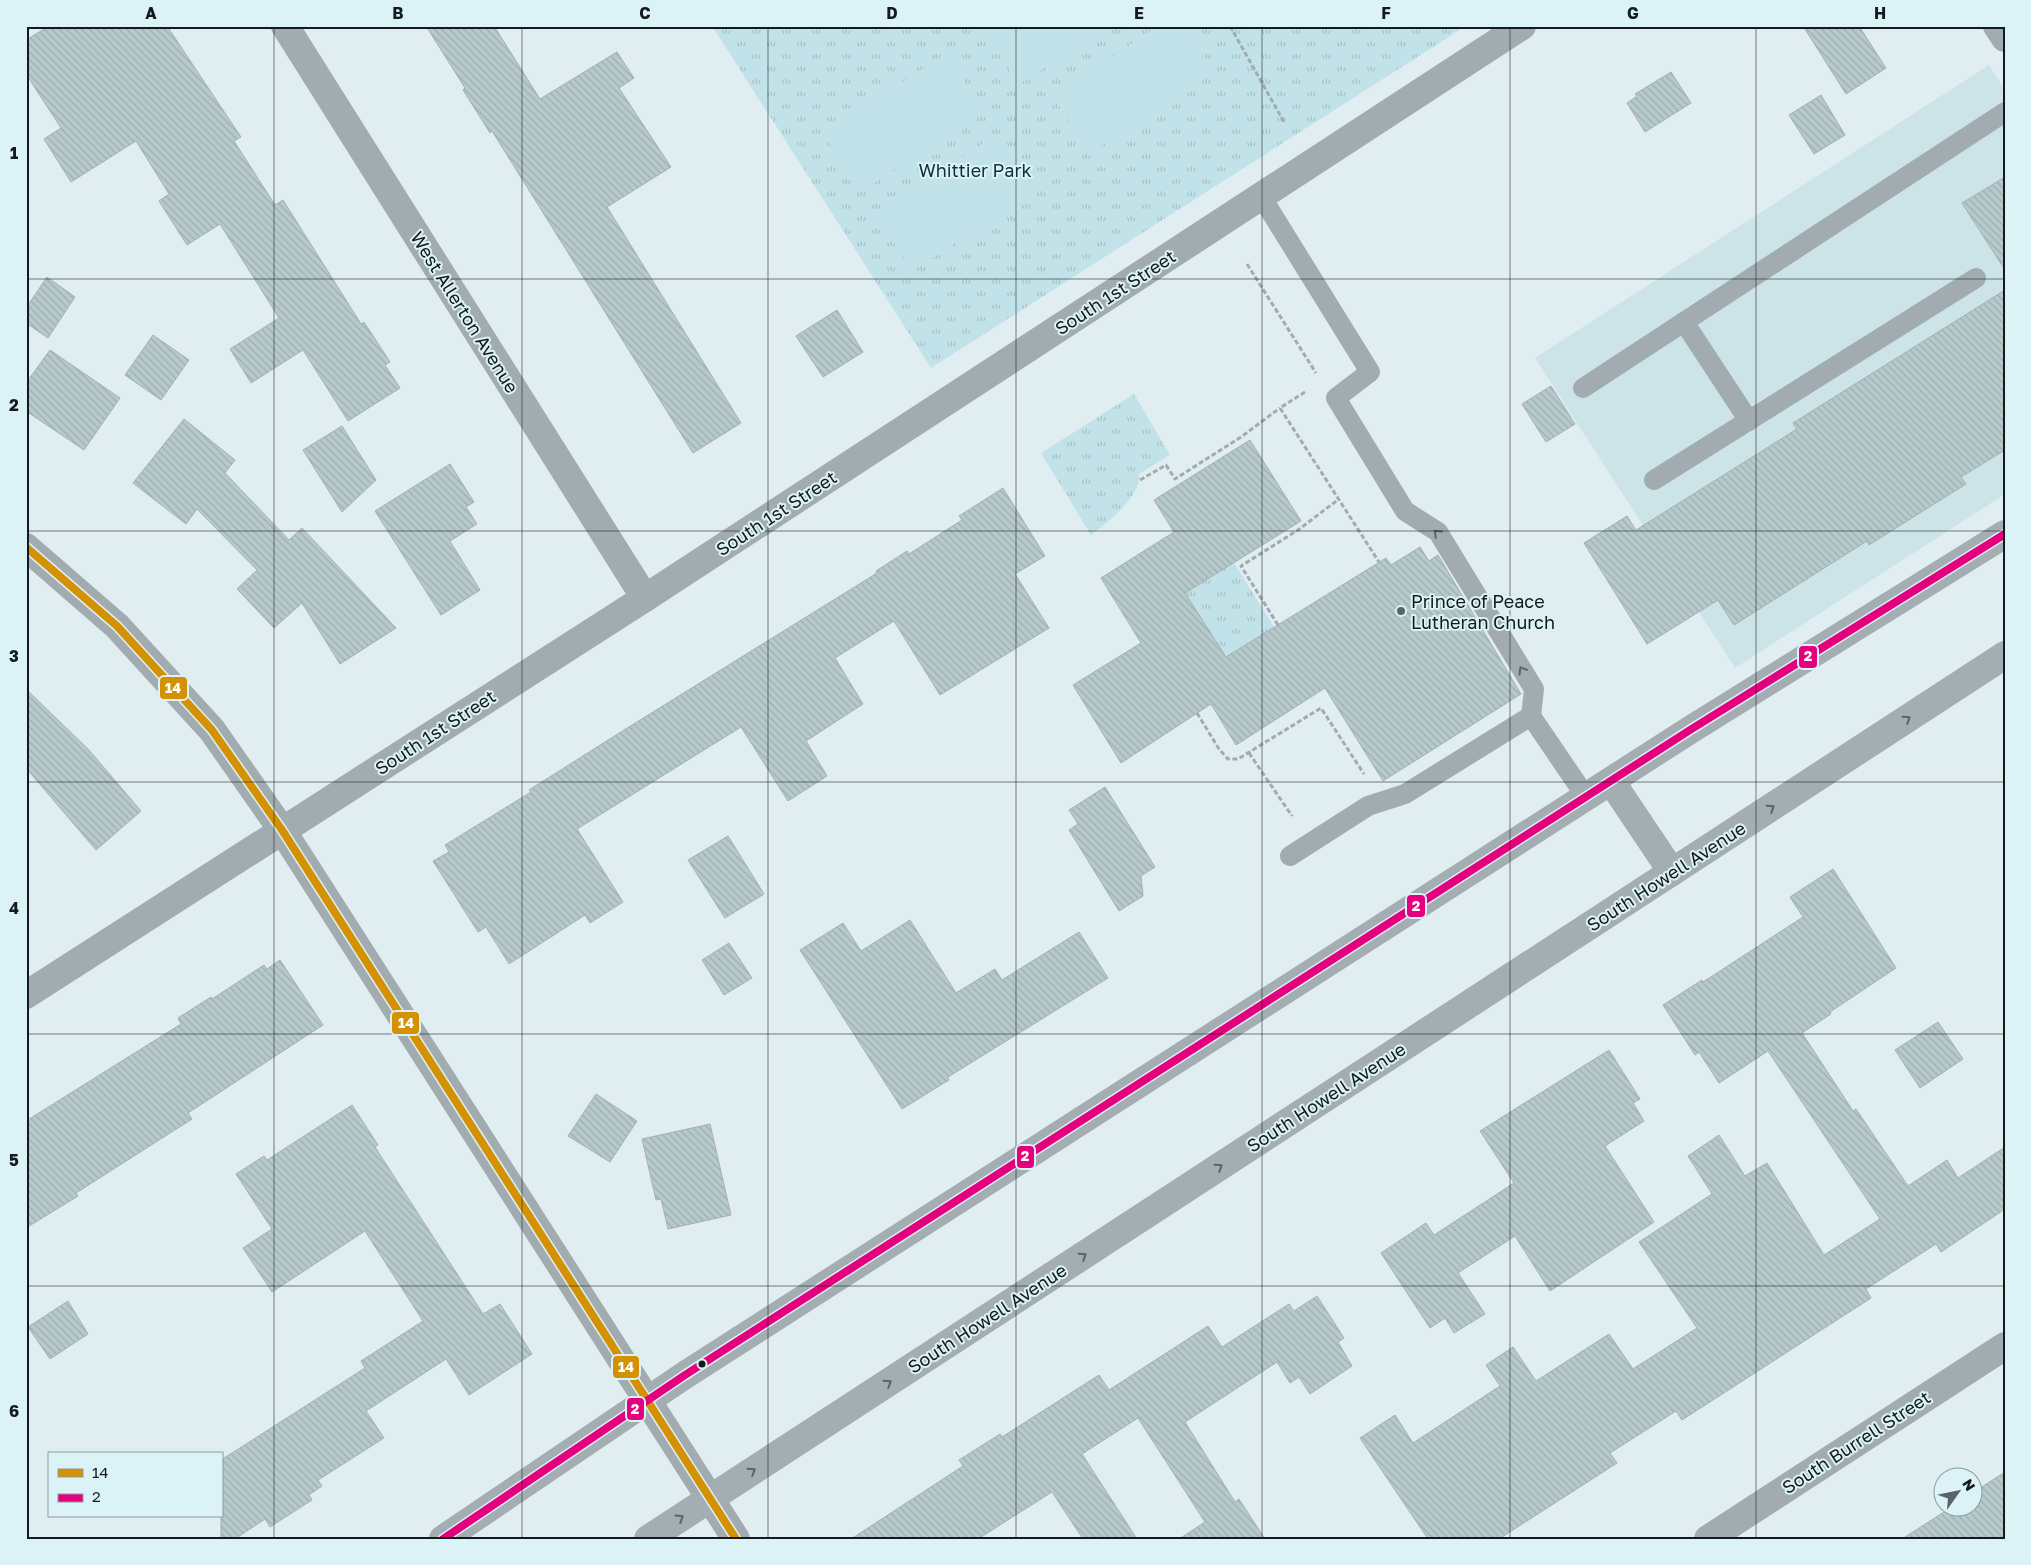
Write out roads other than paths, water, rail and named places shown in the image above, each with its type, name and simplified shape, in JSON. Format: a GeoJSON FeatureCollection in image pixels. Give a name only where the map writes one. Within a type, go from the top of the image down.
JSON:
{"type":"FeatureCollection","features":[{"type":"Feature","properties":{"kind":"main road"},"geometry":{"type":"LineString","coordinates":[[443,1539],[647,1399],[1611,781],[2005,534]]}},
{"type":"Feature","properties":{"kind":"main road","name":"South Howell Avenue"},"geometry":{"type":"LineString","coordinates":[[648,1539],[2005,655]]}},
{"type":"Feature","properties":{"kind":"main road"},"geometry":{"type":"LineString","coordinates":[[1611,781],[1672,872]]}},
{"type":"Feature","properties":{"kind":"street","name":"West Allerton Avenue"},"geometry":{"type":"LineString","coordinates":[[286,26],[645,598]]}},
{"type":"Feature","properties":{"kind":"street","name":"South 1st Street"},"geometry":{"type":"LineString","coordinates":[[26,995],[645,598],[1522,26]]}},
{"type":"Feature","properties":{"kind":"street"},"geometry":{"type":"LineString","coordinates":[[1998,26],[2005,38]]}},
{"type":"Feature","properties":{"kind":"street"},"geometry":{"type":"LineString","coordinates":[[26,547],[117,626],[212,730],[282,830],[712,1498],[736,1539]]}},
{"type":"Feature","properties":{"kind":"street","name":"South Burrell Street"},"geometry":{"type":"LineString","coordinates":[[1708,1539],[2005,1346]]}},
{"type":"Feature","properties":{"kind":"lane"},"geometry":{"type":"LineString","coordinates":[[1583,388],[2005,112]]}},
{"type":"Feature","properties":{"kind":"lane"},"geometry":{"type":"LineString","coordinates":[[1262,196],[1370,372],[1336,398],[1405,512],[1438,532],[1444,540],[1534,689],[1531,716],[1586,797]]}},
{"type":"Feature","properties":{"kind":"lane"},"geometry":{"type":"LineString","coordinates":[[1654,480],[1976,278]]}},
{"type":"Feature","properties":{"kind":"lane"},"geometry":{"type":"LineString","coordinates":[[1684,322],[1749,421]]}},
{"type":"Feature","properties":{"kind":"lane"},"geometry":{"type":"LineString","coordinates":[[1290,856],[1368,806],[1405,794],[1531,716]]}},
{"type":"Feature","properties":{"kind":"place","name":"Prince of Peace Lutheran Church"},"geometry":{"type":"Point","coordinates":[1401,611]}},
{"type":"Feature","properties":{"kind":"park label","name":"Whittier Park"},"geometry":{"type":"Point","coordinates":[975,170]}}]}
